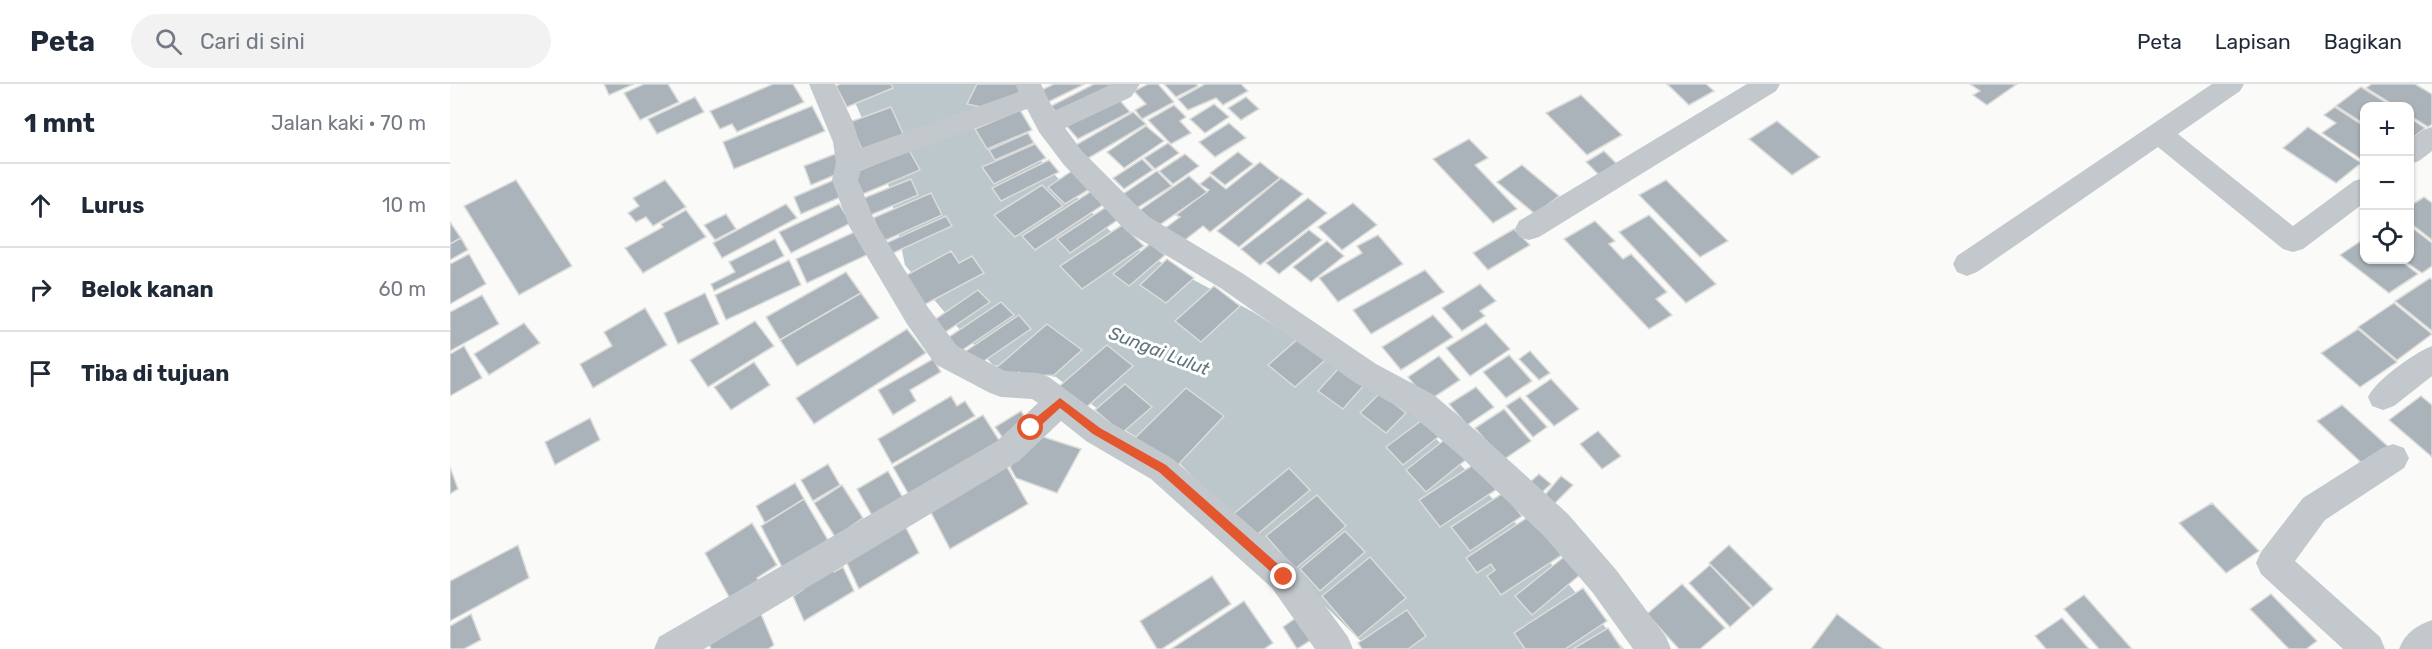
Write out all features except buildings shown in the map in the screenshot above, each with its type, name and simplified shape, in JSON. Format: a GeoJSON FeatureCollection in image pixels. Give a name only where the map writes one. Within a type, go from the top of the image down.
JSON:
{"type":"FeatureCollection","features":[{"type":"Feature","properties":{"kind":"street"},"geometry":{"type":"LineString","coordinates":[[822,84],[846,143],[856,161]]}},
{"type":"Feature","properties":{"kind":"street"},"geometry":{"type":"LineString","coordinates":[[1048,125],[1122,90],[1127,84]]}},
{"type":"Feature","properties":{"kind":"street"},"geometry":{"type":"LineString","coordinates":[[1529,230],[1767,84]]}},
{"type":"Feature","properties":{"kind":"street"},"geometry":{"type":"LineString","coordinates":[[1967,264],[2231,84]]}},
{"type":"Feature","properties":{"kind":"street"},"geometry":{"type":"LineString","coordinates":[[1336,649],[1276,569],[1162,468],[1097,431],[1038,386],[1001,384],[946,355],[916,315],[863,226],[845,180],[845,174],[856,161],[1027,94],[1073,158],[1136,223],[1233,282],[1365,373],[1423,405],[1470,445],[1556,525],[1605,582],[1654,649]]}},
{"type":"Feature","properties":{"kind":"street"},"geometry":{"type":"LineString","coordinates":[[2159,133],[2293,241],[2360,192]]}},
{"type":"Feature","properties":{"kind":"street"},"geometry":{"type":"LineString","coordinates":[[2414,150],[2432,137]]}},
{"type":"Feature","properties":{"kind":"street"},"geometry":{"type":"LineString","coordinates":[[2383,397],[2432,358]]}},
{"type":"Feature","properties":{"kind":"street"},"geometry":{"type":"LineString","coordinates":[[671,649],[1008,451],[1060,402]]}},
{"type":"Feature","properties":{"kind":"street"},"geometry":{"type":"LineString","coordinates":[[2368,649],[2273,563],[2314,509],[2393,458]]}},
{"type":"Feature","properties":{"kind":"street"},"geometry":{"type":"LineString","coordinates":[[2416,649],[2432,637]]}},
{"type":"Feature","properties":{"kind":"water","name":"Sungai Lulut"},"geometry":{"type":"Polygon","coordinates":[[[847,84],[992,84],[1039,159],[1118,239],[1253,312],[1409,410],[1523,531],[1624,649],[1369,649],[1177,461],[1128,432],[1056,377],[993,365],[952,321],[905,265],[886,173],[847,84]]]}},
{"type":"Feature","properties":{"kind":"route"},"geometry":{"type":"LineString","coordinates":[[1031,428],[1060,402],[1097,431],[1162,468],[1284,577]]}}]}
